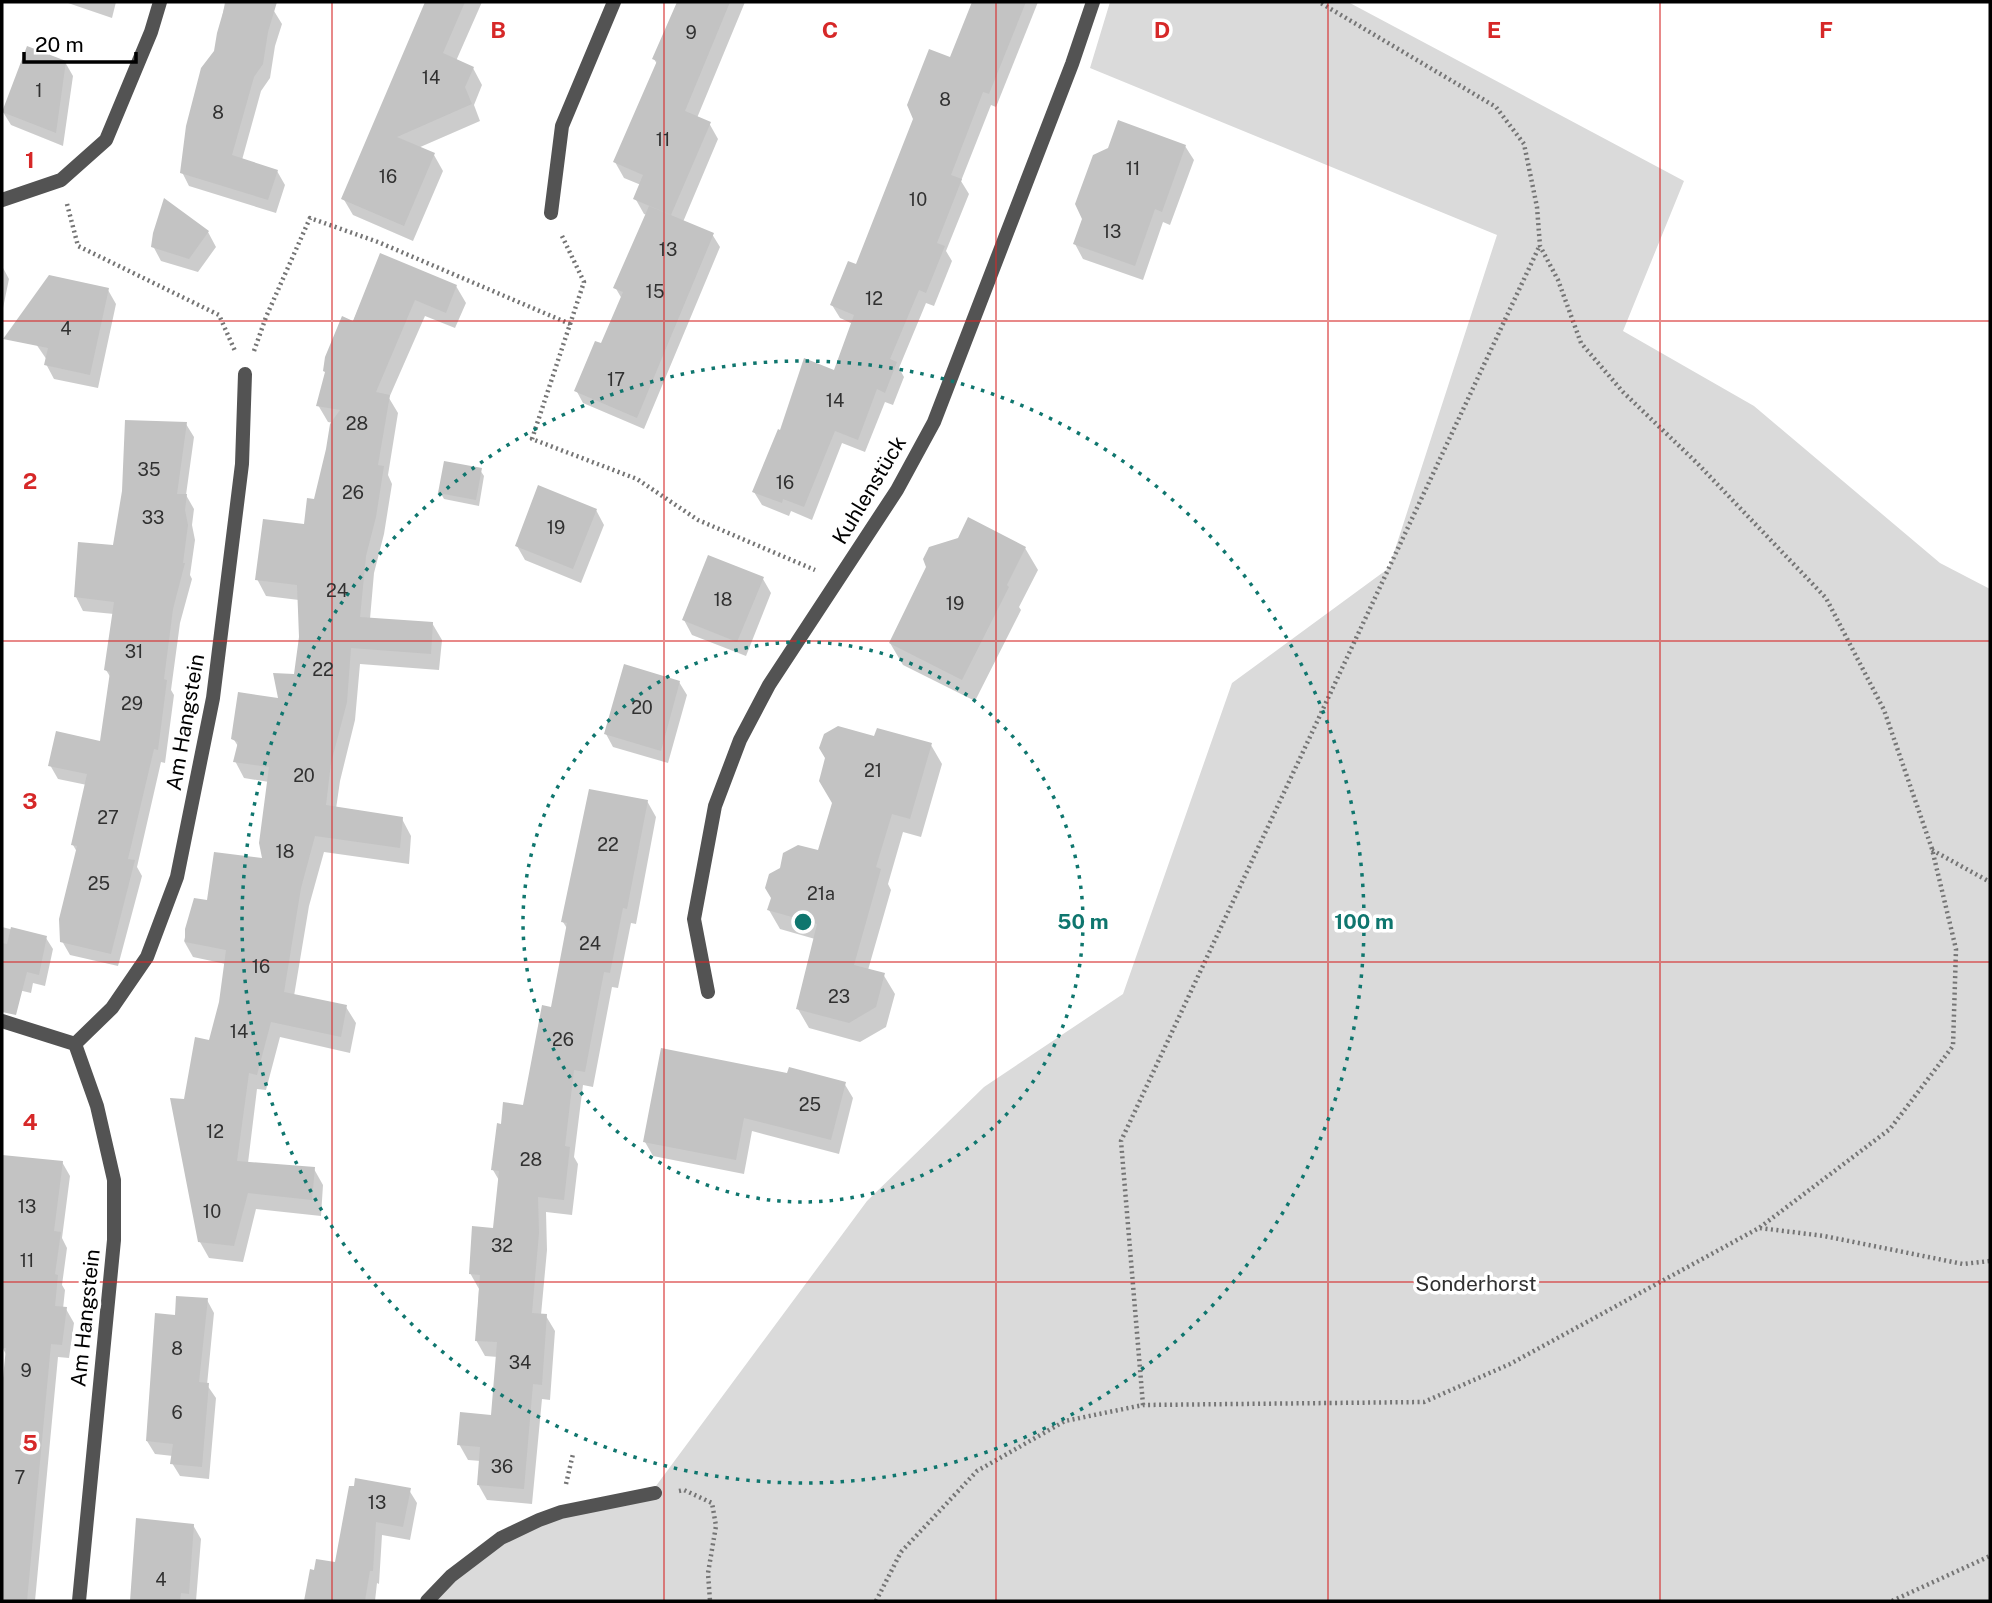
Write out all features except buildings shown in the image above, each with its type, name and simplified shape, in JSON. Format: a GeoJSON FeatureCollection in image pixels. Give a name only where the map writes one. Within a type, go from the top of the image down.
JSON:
{"type":"FeatureCollection","features":[{"type":"Feature","properties":{"kind":"street"},"geometry":{"type":"LineString","coordinates":[[2,200],[61,180],[106,140],[151,32],[160,2]]}},
{"type":"Feature","properties":{"kind":"street"},"geometry":{"type":"LineString","coordinates":[[551,213],[562,126],[614,2]]}},
{"type":"Feature","properties":{"kind":"street","name":"Kuhlenstück"},"geometry":{"type":"LineString","coordinates":[[708,992],[694,919],[715,806],[740,740],[769,685],[897,490],[934,422],[1072,64],[1093,2]]}},
{"type":"Feature","properties":{"kind":"street","name":"Am Hangstein"},"geometry":{"type":"LineString","coordinates":[[79,1601],[114,1240],[114,1180],[97,1106],[75,1044],[112,1008],[147,957],[177,877],[213,698],[242,464],[245,374]]}},
{"type":"Feature","properties":{"kind":"street"},"geometry":{"type":"LineString","coordinates":[[2,1021],[75,1044]]}},
{"type":"Feature","properties":{"kind":"street"},"geometry":{"type":"LineString","coordinates":[[426,1601],[451,1576],[501,1538],[527,1525],[561,1512],[654,1493]]}},
{"type":"Feature","properties":{"kind":"path"},"geometry":{"type":"LineString","coordinates":[[876,1601],[901,1552],[977,1471],[1065,1420],[1143,1405],[1423,1402],[1510,1364],[1759,1228],[1890,1129],[1953,1046],[1956,949],[1932,849],[1884,710],[1826,598],[1697,463],[1623,392],[1581,343],[1558,280],[1540,246],[1537,207],[1524,144],[1496,107],[1319,2]]}},
{"type":"Feature","properties":{"kind":"path"},"geometry":{"type":"LineString","coordinates":[[61,180],[78,246],[219,315],[245,374]]}},
{"type":"Feature","properties":{"kind":"path"},"geometry":{"type":"LineString","coordinates":[[551,213],[584,282],[532,439],[637,479],[698,520],[788,559]]}},
{"type":"Feature","properties":{"kind":"path"},"geometry":{"type":"LineString","coordinates":[[261,332],[310,218],[378,242],[570,324]]}},
{"type":"Feature","properties":{"kind":"path"},"geometry":{"type":"LineString","coordinates":[[1143,1405],[1121,1141],[1540,246]]}},
{"type":"Feature","properties":{"kind":"path"},"geometry":{"type":"LineString","coordinates":[[1932,849],[1990,882]]}},
{"type":"Feature","properties":{"kind":"path"},"geometry":{"type":"LineString","coordinates":[[1759,1228],[1824,1236],[1963,1264],[1990,1261]]}},
{"type":"Feature","properties":{"kind":"path"},"geometry":{"type":"LineString","coordinates":[[654,1493],[684,1490],[712,1503],[716,1527],[708,1573],[710,1601]]}},
{"type":"Feature","properties":{"kind":"path"},"geometry":{"type":"LineString","coordinates":[[1892,1601],[1990,1556]]}},
{"type":"Feature","properties":{"kind":"green space","name":"Sonderhorst"},"geometry":{"type":"Polygon","coordinates":[[[1110,2],[1348,2],[1684,181],[1623,331],[1754,406],[1940,563],[1990,589],[1990,1601],[435,1601],[454,1580],[501,1541],[562,1515],[653,1490],[867,1201],[984,1087],[1123,994],[1232,683],[1389,568],[1497,235],[1090,68],[1110,2]]]}}]}
